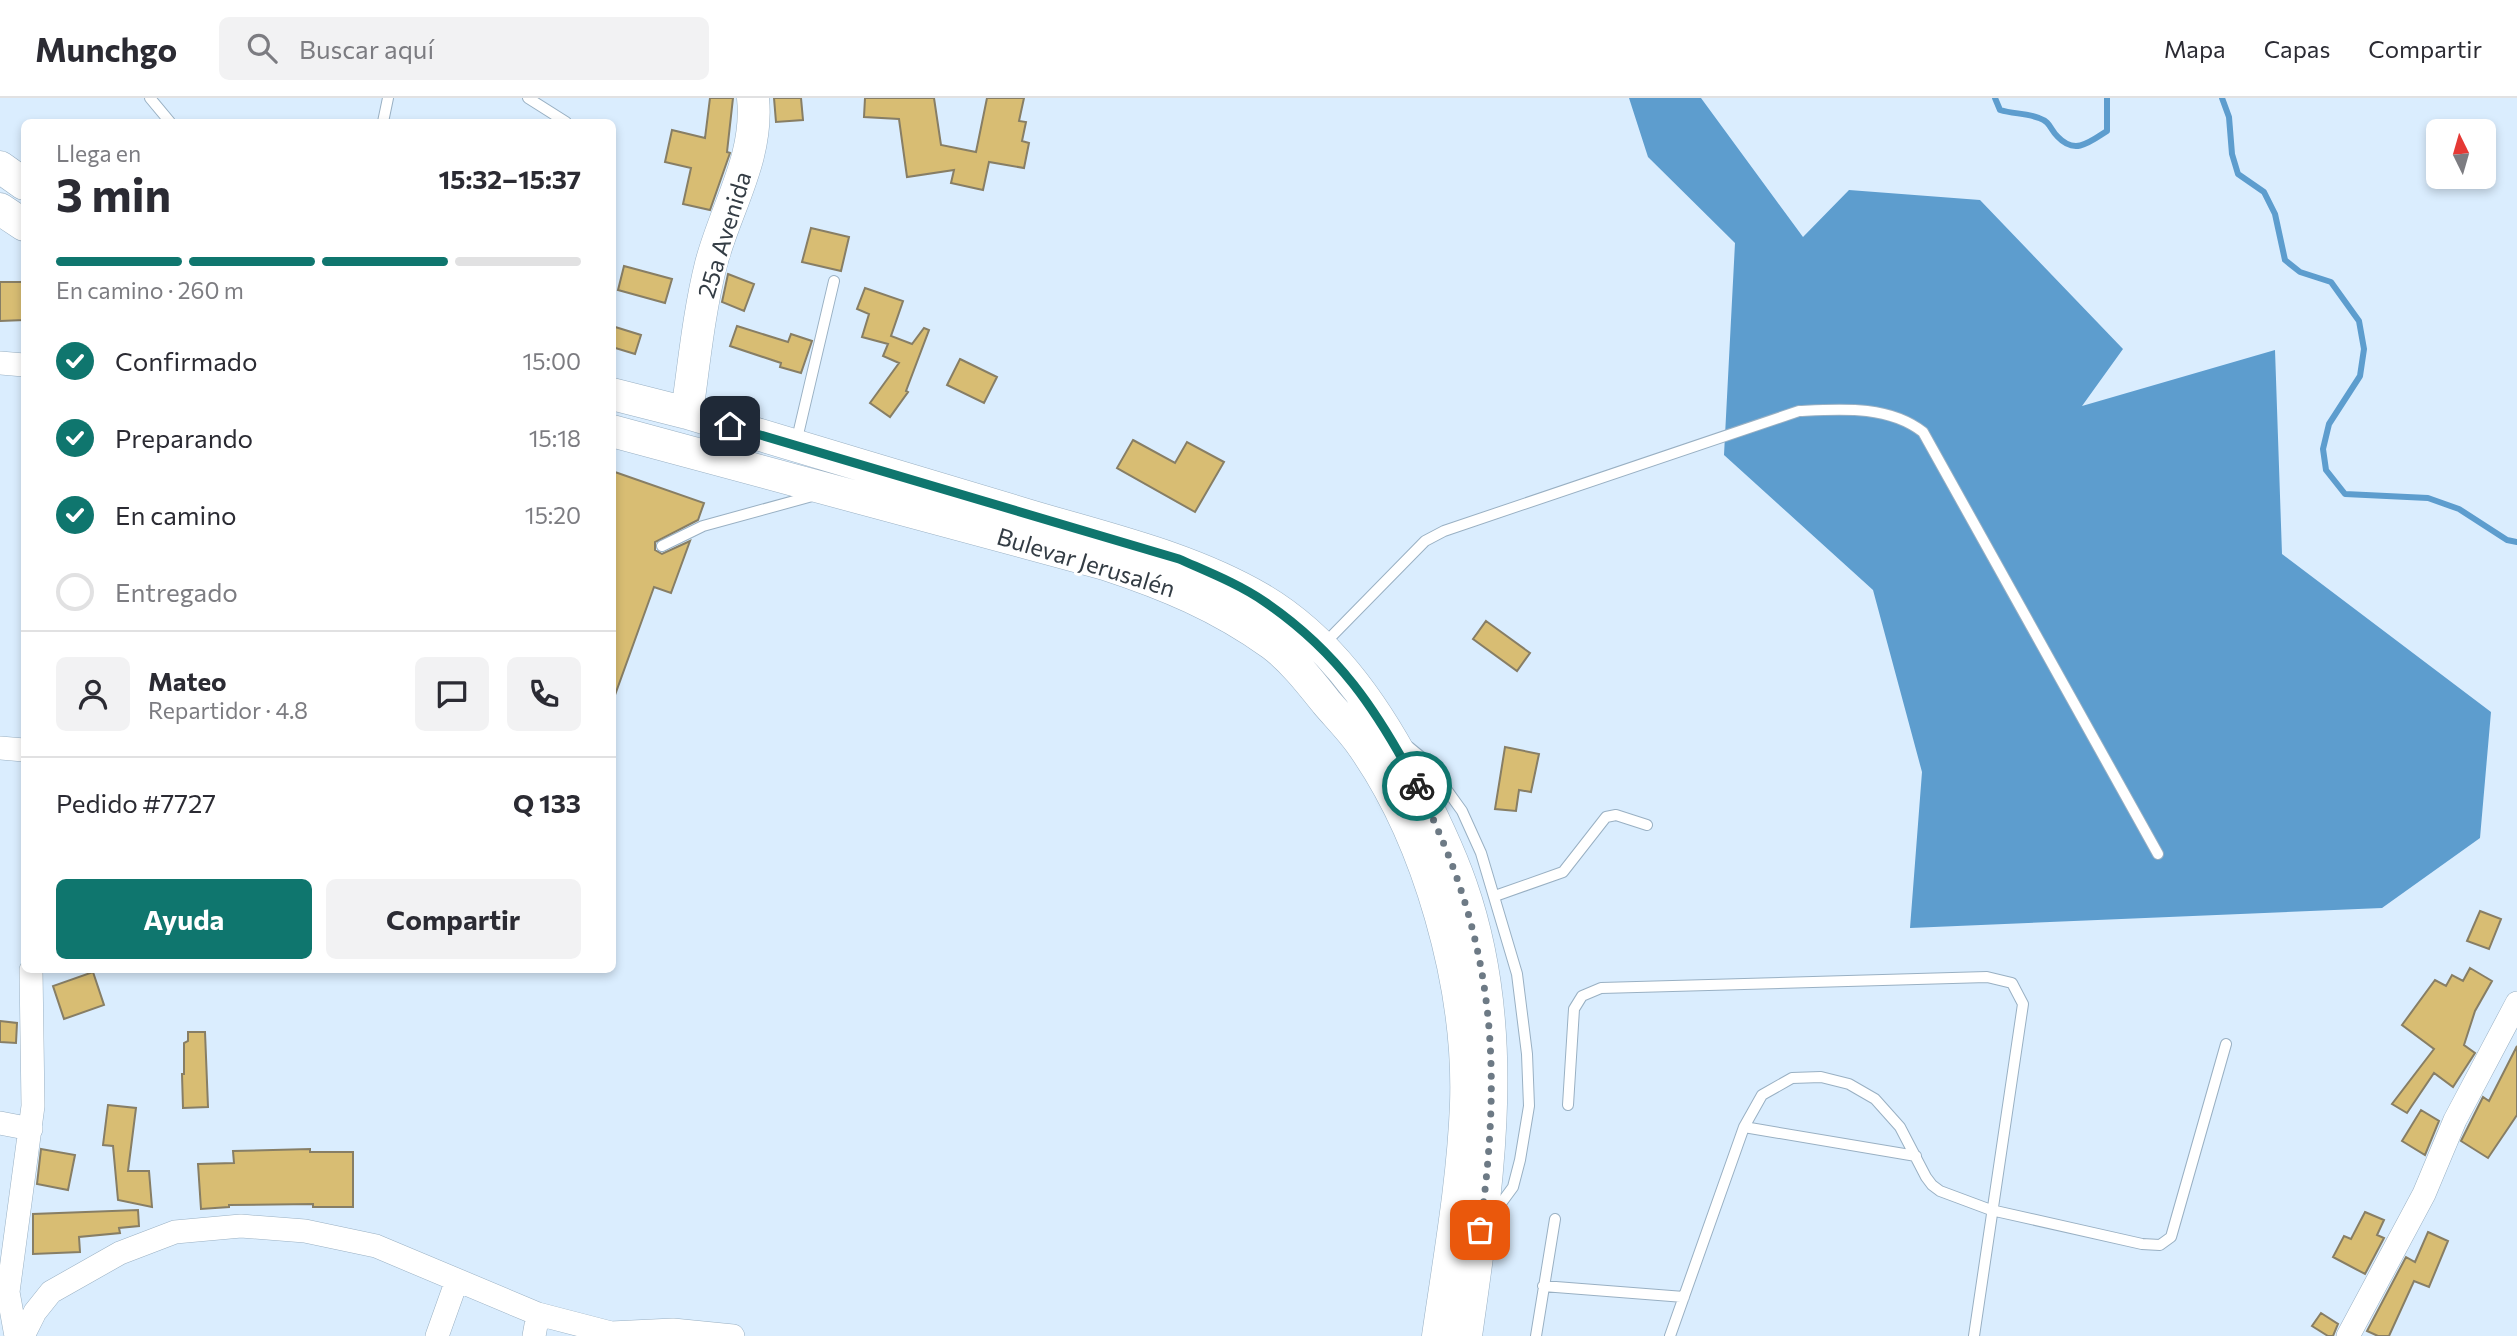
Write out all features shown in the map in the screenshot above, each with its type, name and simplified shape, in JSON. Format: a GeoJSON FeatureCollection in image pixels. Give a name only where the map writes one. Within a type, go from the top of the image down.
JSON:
{"type":"FeatureCollection","features":[{"type":"Feature","properties":{"kind":"main road","name":"25a Avenida"},"geometry":{"type":"LineString","coordinates":[[687,413],[712,262],[750,156],[755,116],[753,98]]}},
{"type":"Feature","properties":{"kind":"main road"},"geometry":{"type":"LineString","coordinates":[[0,167],[21,182]]}},
{"type":"Feature","properties":{"kind":"main road"},"geometry":{"type":"LineString","coordinates":[[0,209],[21,223]]}},
{"type":"Feature","properties":{"kind":"main road","name":"Bulevar Jerusalén"},"geometry":{"type":"LineString","coordinates":[[616,395],[687,413],[1179,559],[1264,601],[1309,658],[1392,797],[1431,886],[1455,973],[1465,1065],[1466,1104],[1459,1181],[1438,1336]]}},
{"type":"Feature","properties":{"kind":"main road","name":"Bulevar Jerusalén"},"geometry":{"type":"LineString","coordinates":[[616,432],[1105,564],[1172,586],[1228,615],[1274,646],[1309,658],[1339,664],[1387,729],[1419,790],[1461,883],[1483,973],[1490,1030],[1493,1102],[1466,1336]]}},
{"type":"Feature","properties":{"kind":"street"},"geometry":{"type":"LineString","coordinates":[[0,363],[21,365]]}},
{"type":"Feature","properties":{"kind":"street"},"geometry":{"type":"LineString","coordinates":[[0,748],[21,750]]}},
{"type":"Feature","properties":{"kind":"street"},"geometry":{"type":"LineString","coordinates":[[16,1336],[4,1289],[33,1106],[31,973]]}},
{"type":"Feature","properties":{"kind":"street"},"geometry":{"type":"LineString","coordinates":[[2348,1336],[2424,1194],[2455,1120],[2517,1003]]}},
{"type":"Feature","properties":{"kind":"street"},"geometry":{"type":"LineString","coordinates":[[0,1123],[31,1129]]}},
{"type":"Feature","properties":{"kind":"street"},"geometry":{"type":"LineString","coordinates":[[23,1336],[35,1312],[51,1292],[120,1253],[175,1232],[240,1226],[305,1231],[376,1247],[457,1280],[536,1325],[611,1333],[673,1330],[733,1336]]}},
{"type":"Feature","properties":{"kind":"street"},"geometry":{"type":"LineString","coordinates":[[436,1336],[457,1280]]}},
{"type":"Feature","properties":{"kind":"lane"},"geometry":{"type":"LineString","coordinates":[[150,98],[168,119]]}},
{"type":"Feature","properties":{"kind":"lane"},"geometry":{"type":"LineString","coordinates":[[384,119],[388,98]]}},
{"type":"Feature","properties":{"kind":"lane"},"geometry":{"type":"LineString","coordinates":[[528,98],[561,119]]}},
{"type":"Feature","properties":{"kind":"lane"},"geometry":{"type":"LineString","coordinates":[[795,445],[834,281]]}},
{"type":"Feature","properties":{"kind":"lane"},"geometry":{"type":"LineString","coordinates":[[1309,658],[1416,549],[1444,531],[1799,411],[1850,409],[1900,417],[1923,432],[2158,855]]}},
{"type":"Feature","properties":{"kind":"lane"},"geometry":{"type":"LineString","coordinates":[[662,546],[703,526],[832,490]]}},
{"type":"Feature","properties":{"kind":"lane"},"geometry":{"type":"LineString","coordinates":[[1387,729],[1426,761],[1462,811],[1481,853],[1517,974],[1527,1054],[1528,1106],[1513,1187],[1480,1230]]}},
{"type":"Feature","properties":{"kind":"lane"},"geometry":{"type":"LineString","coordinates":[[1495,896],[1563,872],[1606,817],[1616,815],[1647,825]]}},
{"type":"Feature","properties":{"kind":"lane"},"geometry":{"type":"LineString","coordinates":[[1568,1105],[1574,1009],[1581,996],[1601,988],[1987,977],[2012,983],[2023,1004],[1974,1336]]}},
{"type":"Feature","properties":{"kind":"lane"},"geometry":{"type":"LineString","coordinates":[[1670,1336],[1744,1127],[1762,1095],[1792,1078],[1821,1077],[1849,1084],[1875,1099],[1900,1127],[1931,1185],[1991,1210],[2142,1244],[2160,1245],[2171,1237],[2226,1044]]}},
{"type":"Feature","properties":{"kind":"lane"},"geometry":{"type":"LineString","coordinates":[[1744,1127],[1916,1156]]}},
{"type":"Feature","properties":{"kind":"lane"},"geometry":{"type":"LineString","coordinates":[[1536,1336],[1555,1219]]}},
{"type":"Feature","properties":{"kind":"lane"},"geometry":{"type":"LineString","coordinates":[[1543,1286],[1684,1297]]}},
{"type":"Feature","properties":{"kind":"water"},"geometry":{"type":"Polygon","coordinates":[[[1629,98],[1701,98],[1803,237],[1849,190],[1980,200],[2123,349],[2082,406],[2275,350],[2282,554],[2491,712],[2480,838],[2382,908],[1910,928],[1922,772],[1873,590],[1724,455],[1735,243],[1648,157],[1629,98]]]}},
{"type":"Feature","properties":{"kind":"building"},"geometry":{"type":"Polygon","coordinates":[[[710,98],[733,98],[727,152],[730,153],[710,210],[683,204],[691,168],[665,162],[672,130],[705,138],[710,98]]]}},
{"type":"Feature","properties":{"kind":"building"},"geometry":{"type":"Polygon","coordinates":[[[774,98],[801,98],[803,120],[776,122],[774,98]]]}},
{"type":"Feature","properties":{"kind":"building"},"geometry":{"type":"Polygon","coordinates":[[[865,98],[934,98],[941,145],[976,152],[987,98],[1024,98],[1019,121],[1026,122],[1022,141],[1029,143],[1024,168],[989,162],[983,190],[951,183],[954,170],[907,177],[899,119],[864,117],[865,98]]]}},
{"type":"Feature","properties":{"kind":"building"},"geometry":{"type":"Polygon","coordinates":[[[811,228],[849,237],[841,271],[802,262],[811,228]]]}},
{"type":"Feature","properties":{"kind":"building"},"geometry":{"type":"Polygon","coordinates":[[[624,266],[672,279],[665,303],[618,290],[624,266]]]}},
{"type":"Feature","properties":{"kind":"building"},"geometry":{"type":"Polygon","coordinates":[[[728,274],[754,284],[744,311],[722,302],[728,274]]]}},
{"type":"Feature","properties":{"kind":"building"},"geometry":{"type":"Polygon","coordinates":[[[0,282],[21,282],[21,320],[0,321],[0,282]]]}},
{"type":"Feature","properties":{"kind":"building"},"geometry":{"type":"Polygon","coordinates":[[[865,288],[903,301],[891,336],[912,344],[924,328],[929,330],[906,391],[908,392],[890,417],[870,403],[899,363],[883,356],[888,344],[862,337],[869,314],[857,309],[865,288]]]}},
{"type":"Feature","properties":{"kind":"building"},"geometry":{"type":"Polygon","coordinates":[[[737,326],[788,342],[791,334],[812,341],[801,373],[780,367],[781,363],[730,346],[737,326]]]}},
{"type":"Feature","properties":{"kind":"building"},"geometry":{"type":"Polygon","coordinates":[[[616,327],[641,335],[635,354],[616,348],[616,327]]]}},
{"type":"Feature","properties":{"kind":"building"},"geometry":{"type":"Polygon","coordinates":[[[960,359],[997,377],[984,403],[947,385],[960,359]]]}},
{"type":"Feature","properties":{"kind":"building"},"geometry":{"type":"Polygon","coordinates":[[[1133,440],[1175,463],[1187,442],[1224,462],[1195,512],[1117,468],[1133,440]]]}},
{"type":"Feature","properties":{"kind":"building"},"geometry":{"type":"Polygon","coordinates":[[[616,472],[704,503],[698,520],[655,542],[655,550],[662,554],[690,541],[671,593],[654,587],[616,692],[616,472]]]}},
{"type":"Feature","properties":{"kind":"building"},"geometry":{"type":"Polygon","coordinates":[[[1486,621],[1530,653],[1517,671],[1473,639],[1486,621]]]}},
{"type":"Feature","properties":{"kind":"building"},"geometry":{"type":"Polygon","coordinates":[[[1505,747],[1539,754],[1531,792],[1519,790],[1516,811],[1495,809],[1505,747]]]}},
{"type":"Feature","properties":{"kind":"building"},"geometry":{"type":"Polygon","coordinates":[[[2480,911],[2501,919],[2489,949],[2467,941],[2480,911]]]}},
{"type":"Feature","properties":{"kind":"building"},"geometry":{"type":"Polygon","coordinates":[[[2470,968],[2492,981],[2475,1011],[2464,1045],[2475,1053],[2453,1087],[2434,1073],[2407,1113],[2392,1104],[2434,1049],[2402,1025],[2435,980],[2446,986],[2452,975],[2463,981],[2470,968]]]}},
{"type":"Feature","properties":{"kind":"building"},"geometry":{"type":"Polygon","coordinates":[[[93,973],[104,1005],[64,1019],[53,986],[93,973]]]}},
{"type":"Feature","properties":{"kind":"building"},"geometry":{"type":"Polygon","coordinates":[[[0,1021],[17,1023],[16,1043],[0,1042],[0,1021]]]}},
{"type":"Feature","properties":{"kind":"building"},"geometry":{"type":"Polygon","coordinates":[[[188,1032],[205,1032],[208,1107],[183,1108],[184,1043],[188,1041],[188,1032]]]}},
{"type":"Feature","properties":{"kind":"building"},"geometry":{"type":"Polygon","coordinates":[[[2517,1046],[2517,1115],[2488,1158],[2461,1141],[2483,1097],[2489,1101],[2517,1046]]]}},
{"type":"Feature","properties":{"kind":"building"},"geometry":{"type":"Polygon","coordinates":[[[108,1105],[136,1108],[128,1171],[149,1171],[152,1207],[118,1200],[113,1146],[103,1145],[108,1105]]]}},
{"type":"Feature","properties":{"kind":"building"},"geometry":{"type":"Polygon","coordinates":[[[2421,1110],[2439,1121],[2425,1155],[2402,1141],[2421,1110]]]}},
{"type":"Feature","properties":{"kind":"building"},"geometry":{"type":"Polygon","coordinates":[[[41,1149],[75,1155],[68,1190],[37,1184],[41,1149]]]}},
{"type":"Feature","properties":{"kind":"building"},"geometry":{"type":"Polygon","coordinates":[[[310,1149],[310,1152],[353,1152],[353,1207],[313,1207],[313,1204],[229,1205],[201,1209],[198,1164],[234,1163],[233,1151],[310,1149]]]}},
{"type":"Feature","properties":{"kind":"building"},"geometry":{"type":"Polygon","coordinates":[[[138,1210],[139,1226],[119,1228],[120,1233],[79,1237],[80,1252],[33,1254],[33,1214],[138,1210]]]}},
{"type":"Feature","properties":{"kind":"building"},"geometry":{"type":"Polygon","coordinates":[[[2365,1212],[2384,1220],[2377,1235],[2384,1238],[2365,1274],[2333,1257],[2344,1236],[2351,1239],[2365,1212]]]}},
{"type":"Feature","properties":{"kind":"building"},"geometry":{"type":"Polygon","coordinates":[[[2428,1232],[2448,1241],[2429,1287],[2414,1281],[2389,1336],[2378,1336],[2367,1331],[2406,1257],[2415,1262],[2428,1232]]]}},
{"type":"Feature","properties":{"kind":"building"},"geometry":{"type":"Polygon","coordinates":[[[2321,1313],[2338,1324],[2333,1336],[2328,1336],[2312,1326],[2321,1313]]]}},
{"type":"Feature","properties":{"kind":"waterway"},"geometry":{"type":"LineString","coordinates":[[1995,98],[2000,110],[2043,120],[2064,142],[2076,146],[2107,131],[2107,98]]}},
{"type":"Feature","properties":{"kind":"waterway"},"geometry":{"type":"LineString","coordinates":[[2222,98],[2229,117],[2232,154],[2238,174],[2264,192],[2275,214],[2285,260],[2300,272],[2331,282],[2359,321],[2364,349],[2360,376],[2329,424],[2323,449],[2326,470],[2345,494],[2428,498],[2459,509],[2507,540],[2517,542]]}},
{"type":"Feature","properties":{"kind":"way so far"},"geometry":{"type":"LineString","coordinates":[[1417,786],[1461,883],[1483,973],[1489,1018],[1493,1102],[1487,1183],[1480,1230]]}},
{"type":"Feature","properties":{"kind":"route"},"geometry":{"type":"LineString","coordinates":[[730,426],[1179,559],[1225,580],[1264,601],[1306,632],[1339,664],[1387,729],[1417,786]]}}]}
